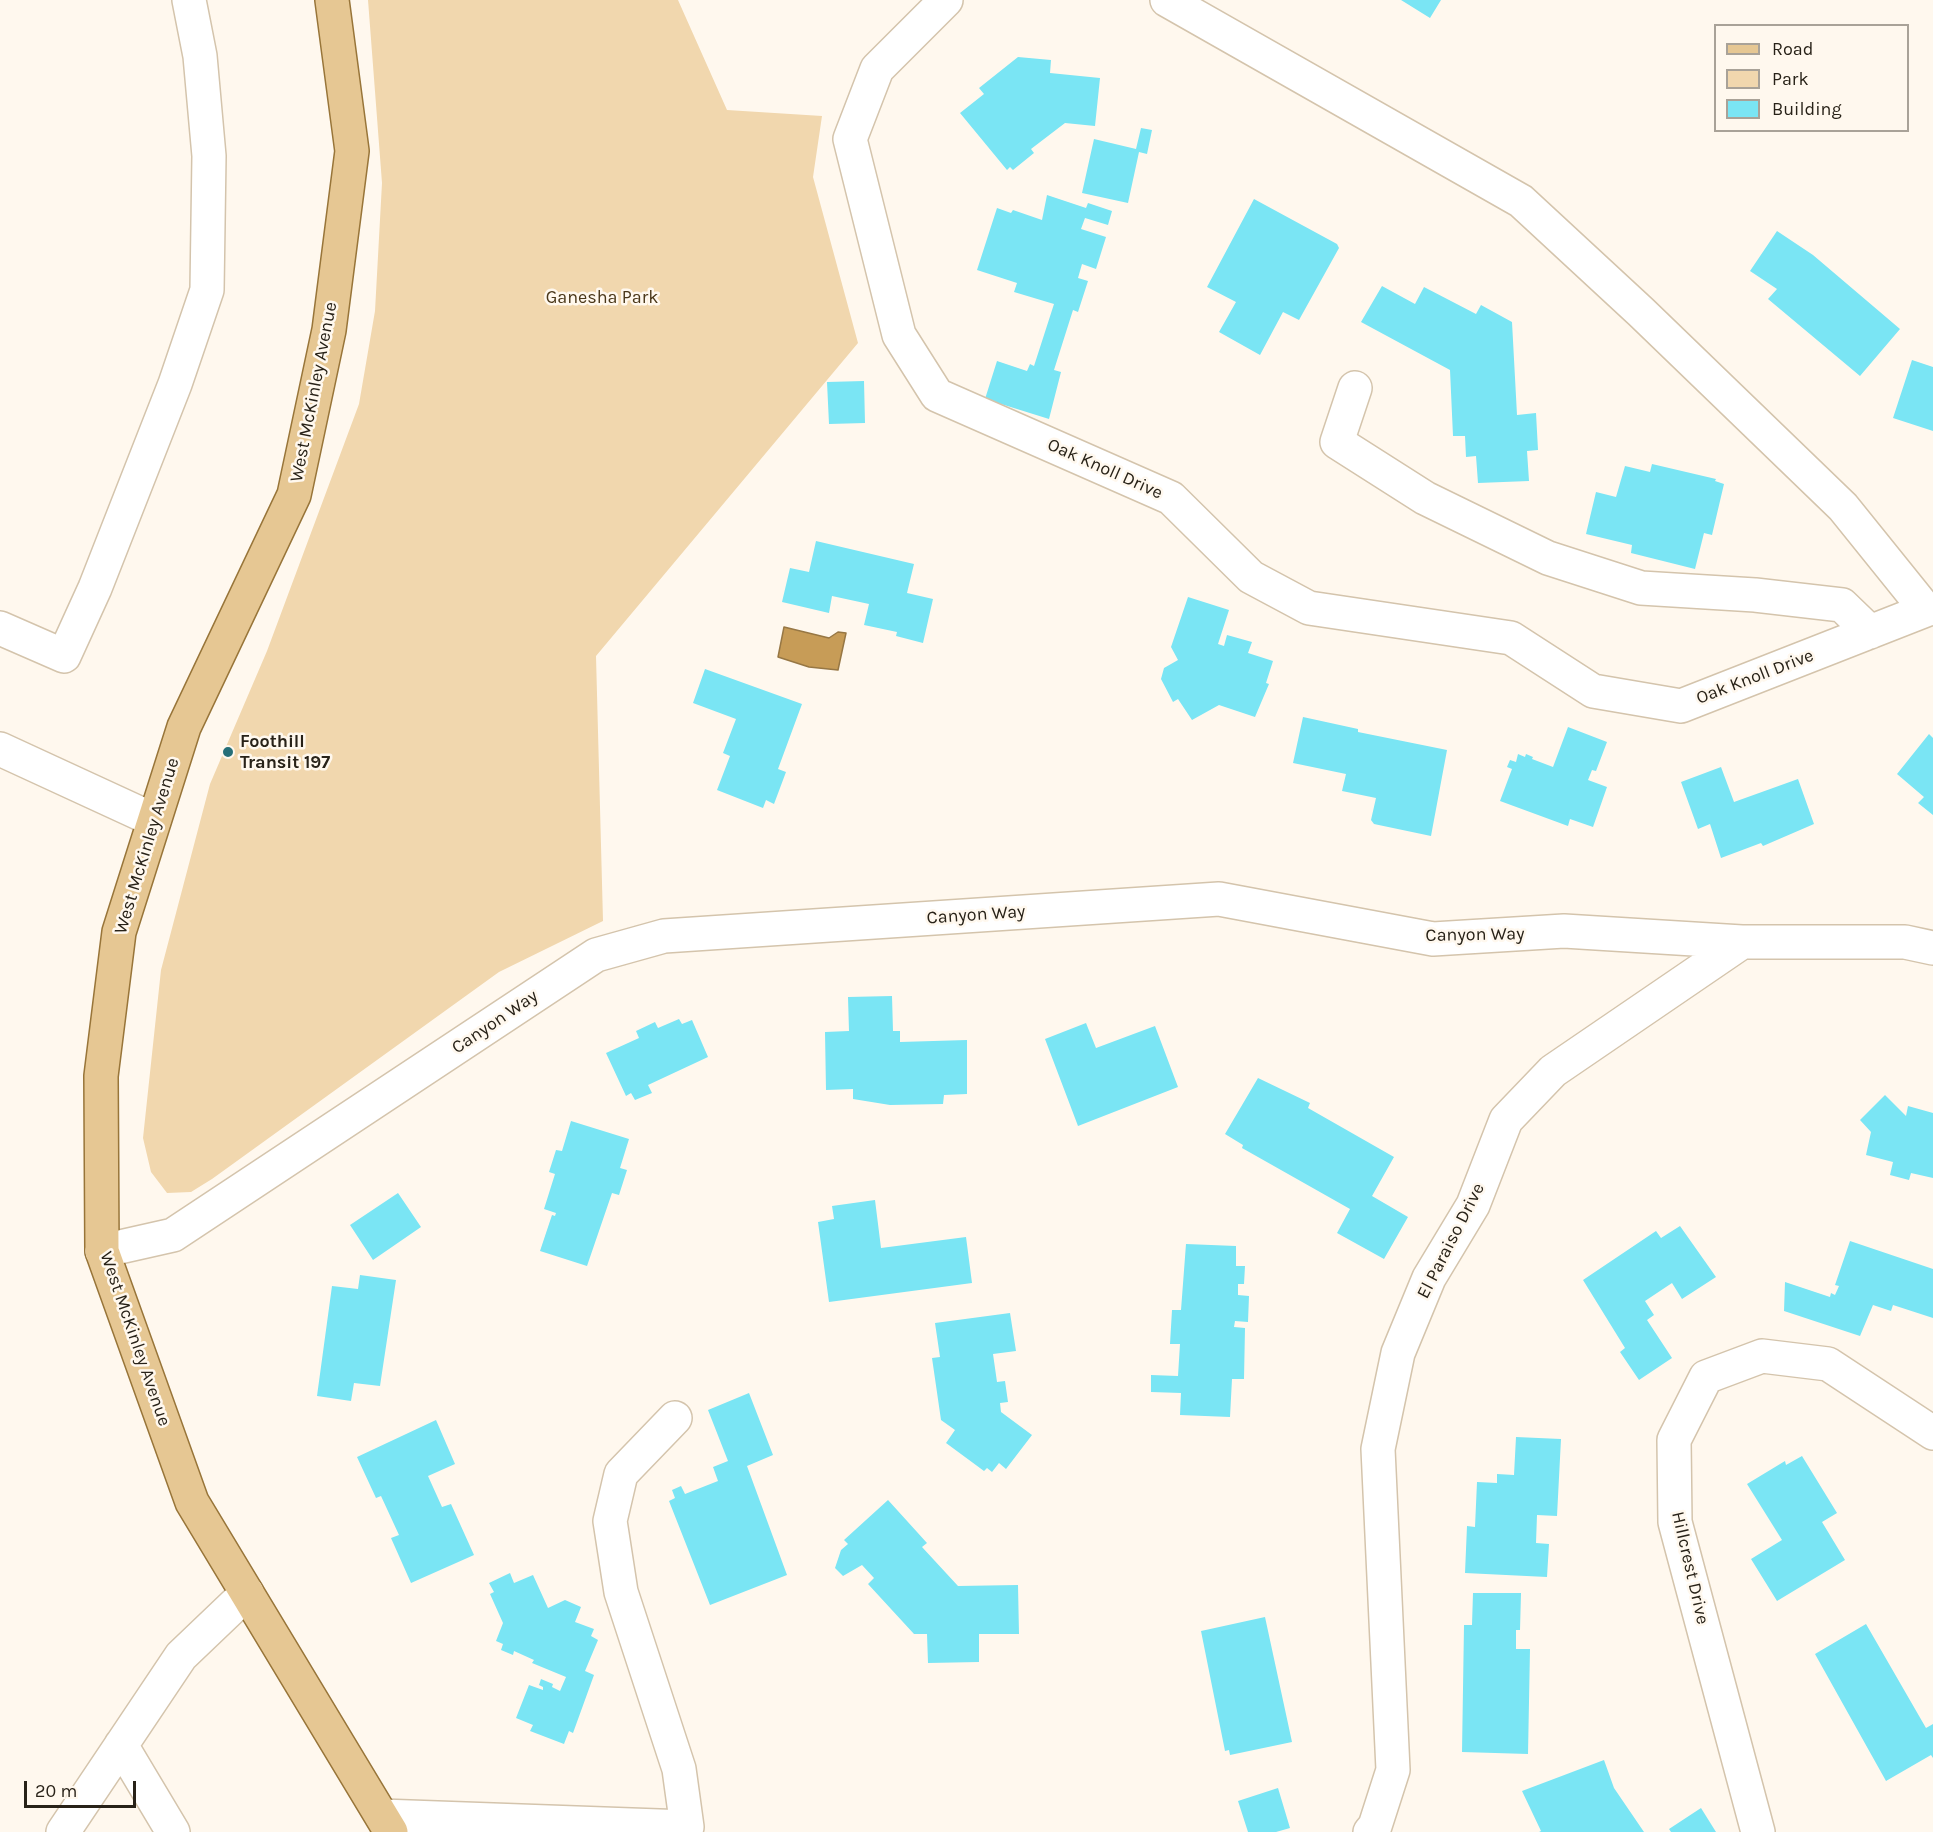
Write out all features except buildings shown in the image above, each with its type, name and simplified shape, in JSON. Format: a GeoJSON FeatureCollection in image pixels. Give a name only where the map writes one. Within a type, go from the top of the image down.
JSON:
{"type":"FeatureCollection","features":[{"type":"Feature","properties":{"kind":"main road","name":"West McKinley Avenue"},"geometry":{"type":"LineString","coordinates":[[332,0],[352,151],[329,330],[294,495],[184,727],[119,932],[101,1076],[102,1251],[192,1502],[387,1824]]}},
{"type":"Feature","properties":{"kind":"street"},"geometry":{"type":"LineString","coordinates":[[0,628],[64,656],[107,558],[175,384],[207,290],[209,156],[200,56],[189,0]]}},
{"type":"Feature","properties":{"kind":"street","name":"Oak Knoll Drive"},"geometry":{"type":"LineString","coordinates":[[946,0],[878,69],[850,139],[899,335],[937,394],[1171,498],[1251,577],[1309,608],[1511,638],[1593,691],[1681,706],[1870,632],[1931,612],[1843,507],[1641,312],[1521,201],[1167,0]]}},
{"type":"Feature","properties":{"kind":"street"},"geometry":{"type":"LineString","coordinates":[[1355,388],[1338,442],[1425,498],[1548,558],[1641,588],[1755,595],[1842,605],[1870,632]]}},
{"type":"Feature","properties":{"kind":"street"},"geometry":{"type":"LineString","coordinates":[[0,749],[154,819]]}},
{"type":"Feature","properties":{"kind":"street","name":"Canyon Way"},"geometry":{"type":"LineString","coordinates":[[102,1251],[173,1235],[596,955],[664,936],[1219,899],[1433,939],[1564,931],[1742,942],[1905,942],[1933,948]]}},
{"type":"Feature","properties":{"kind":"street","name":"El Paraiso Drive"},"geometry":{"type":"LineString","coordinates":[[1370,1832],[1375,1826],[1393,1770],[1378,1449],[1398,1353],[1429,1278],[1473,1205],[1506,1120],[1553,1071],[1742,942]]}},
{"type":"Feature","properties":{"kind":"street","name":"Hillcrest Drive"},"geometry":{"type":"LineString","coordinates":[[1758,1832],[1676,1522],[1674,1440],[1706,1377],[1762,1356],[1828,1364],[1933,1433]]}},
{"type":"Feature","properties":{"kind":"street"},"geometry":{"type":"LineString","coordinates":[[387,1824],[687,1827],[680,1768],[621,1592],[610,1521],[621,1474],[675,1418]]}},
{"type":"Feature","properties":{"kind":"street"},"geometry":{"type":"LineString","coordinates":[[63,1832],[181,1656],[247,1593]]}},
{"type":"Feature","properties":{"kind":"street"},"geometry":{"type":"LineString","coordinates":[[121,1745],[172,1832]]}},
{"type":"Feature","properties":{"kind":"green space","name":"Ganesha Park"},"geometry":{"type":"Polygon","coordinates":[[[368,0],[678,0],[727,110],[822,116],[813,177],[858,343],[596,656],[603,921],[499,972],[212,1179],[191,1192],[167,1193],[151,1172],[143,1138],[161,970],[210,784],[267,651],[359,404],[375,311],[382,183],[368,0]]]}},
{"type":"Feature","properties":{"kind":"shaded area"},"geometry":{"type":"Polygon","coordinates":[[[784,627],[829,638],[838,632],[846,633],[838,670],[809,667],[778,657],[784,627]]]}},
{"type":"Feature","properties":{"kind":"place","name":"Foothill Transit 197"},"geometry":{"type":"Point","coordinates":[228,752]}}]}
